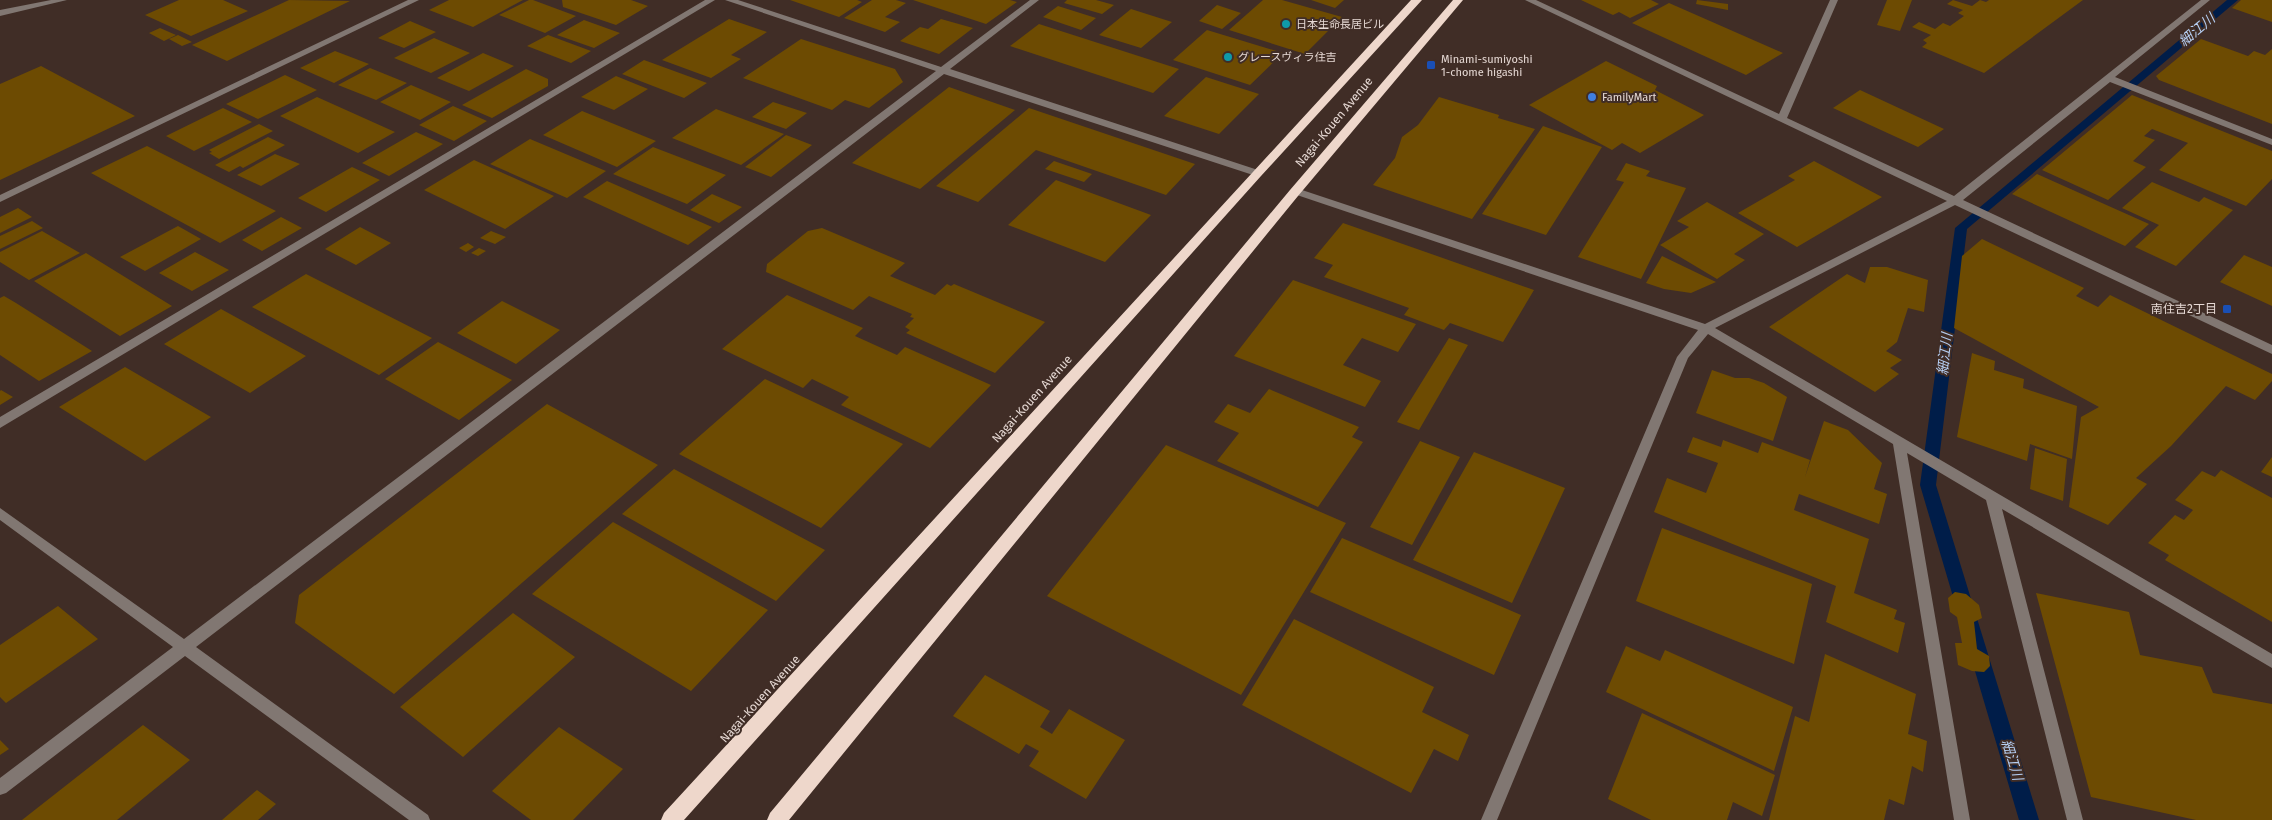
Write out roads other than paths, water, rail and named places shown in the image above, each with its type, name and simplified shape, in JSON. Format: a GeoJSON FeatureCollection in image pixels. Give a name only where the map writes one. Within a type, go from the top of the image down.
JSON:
{"type":"FeatureCollection","features":[{"type":"Feature","properties":{"kind":"highway","name":"Nagai-Kouen Avenue"},"geometry":{"type":"LineString","coordinates":[[671,820],[1256,173],[1417,0]]}},
{"type":"Feature","properties":{"kind":"highway","name":"Nagai-Kouen Avenue"},"geometry":{"type":"LineString","coordinates":[[777,820],[1295,191],[1458,0]]}},
{"type":"Feature","properties":{"kind":"street"},"geometry":{"type":"LineString","coordinates":[[0,13],[63,0]]}},
{"type":"Feature","properties":{"kind":"street"},"geometry":{"type":"LineString","coordinates":[[0,200],[414,0]]}},
{"type":"Feature","properties":{"kind":"street"},"geometry":{"type":"LineString","coordinates":[[0,423],[711,0]]}},
{"type":"Feature","properties":{"kind":"street"},"geometry":{"type":"LineString","coordinates":[[730,0],[1256,173]]}},
{"type":"Feature","properties":{"kind":"street"},"geometry":{"type":"LineString","coordinates":[[0,788],[1036,0]]}},
{"type":"Feature","properties":{"kind":"street"},"geometry":{"type":"LineString","coordinates":[[1529,0],[2272,350]]}},
{"type":"Feature","properties":{"kind":"street"},"geometry":{"type":"LineString","coordinates":[[1782,119],[1834,0]]}},
{"type":"Feature","properties":{"kind":"street"},"geometry":{"type":"LineString","coordinates":[[1489,820],[1683,357],[1706,328],[1955,200],[2206,0]]}},
{"type":"Feature","properties":{"kind":"street"},"geometry":{"type":"LineString","coordinates":[[2109,78],[2272,142]]}},
{"type":"Feature","properties":{"kind":"street"},"geometry":{"type":"LineString","coordinates":[[1295,191],[1706,328],[2272,662]]}},
{"type":"Feature","properties":{"kind":"street"},"geometry":{"type":"LineString","coordinates":[[1899,442],[1962,820]]}},
{"type":"Feature","properties":{"kind":"street"},"geometry":{"type":"LineString","coordinates":[[1992,497],[2075,820]]}},
{"type":"Feature","properties":{"kind":"street"},"geometry":{"type":"LineString","coordinates":[[0,513],[422,820]]}},
{"type":"Feature","properties":{"kind":"waterway","name":"細江川"},"geometry":{"type":"LineString","coordinates":[[2029,820],[1928,485],[1961,228],[2233,0]]}},
{"type":"Feature","properties":{"kind":"place","name":"日本生命長居ビル"},"geometry":{"type":"Point","coordinates":[1286,24]}},
{"type":"Feature","properties":{"kind":"place","name":"グレースヴィラ住吉"},"geometry":{"type":"Point","coordinates":[1228,57]}},
{"type":"Feature","properties":{"kind":"place","name":"Minami-sumiyoshi 1-chome higashi"},"geometry":{"type":"Point","coordinates":[1431,65]}},
{"type":"Feature","properties":{"kind":"place","name":"FamilyMart"},"geometry":{"type":"Point","coordinates":[1592,97]}},
{"type":"Feature","properties":{"kind":"place","name":"南住吉2丁目"},"geometry":{"type":"Point","coordinates":[2227,309]}}]}
